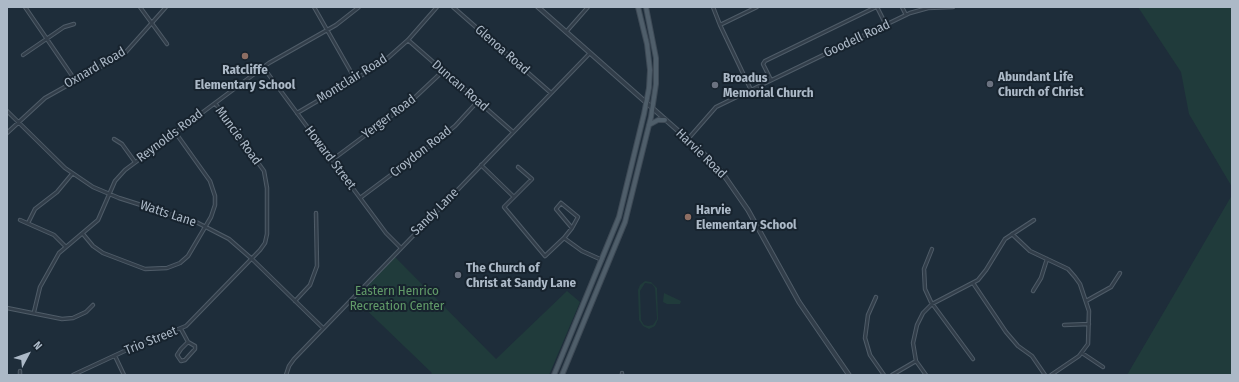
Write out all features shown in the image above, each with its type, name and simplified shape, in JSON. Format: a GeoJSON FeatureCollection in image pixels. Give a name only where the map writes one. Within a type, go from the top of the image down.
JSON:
{"type":"FeatureCollection","features":[{"type":"Feature","properties":{"kind":"main road"},"geometry":{"type":"LineString","coordinates":[[554,375],[602,260],[622,206],[646,103],[649,88],[649,65],[647,44],[638,7]]}},
{"type":"Feature","properties":{"kind":"main road"},"geometry":{"type":"LineString","coordinates":[[562,375],[625,222],[653,109],[656,84],[656,58],[646,7]]}},
{"type":"Feature","properties":{"kind":"main road"},"geometry":{"type":"LineString","coordinates":[[649,125],[658,120],[665,120]]}},
{"type":"Feature","properties":{"kind":"street"},"geometry":{"type":"LineString","coordinates":[[25,7],[75,80]]}},
{"type":"Feature","properties":{"kind":"street"},"geometry":{"type":"LineString","coordinates":[[140,7],[167,44]]}},
{"type":"Feature","properties":{"kind":"street","name":"Oxnard Road"},"geometry":{"type":"LineString","coordinates":[[7,133],[45,98],[75,80],[121,56],[166,7]]}},
{"type":"Feature","properties":{"kind":"street"},"geometry":{"type":"LineString","coordinates":[[314,7],[355,80]]}},
{"type":"Feature","properties":{"kind":"street","name":"Reynolds Road"},"geometry":{"type":"LineString","coordinates":[[34,312],[40,287],[59,253],[98,220],[115,181],[125,170],[263,67],[327,30],[360,7]]}},
{"type":"Feature","properties":{"kind":"street","name":"Montclair Road"},"geometry":{"type":"LineString","coordinates":[[297,113],[381,64],[408,40],[437,7]]}},
{"type":"Feature","properties":{"kind":"street","name":"Glenoa Road"},"geometry":{"type":"LineString","coordinates":[[453,7],[551,93]]}},
{"type":"Feature","properties":{"kind":"street","name":"Harvie Road"},"geometry":{"type":"LineString","coordinates":[[538,7],[688,139],[721,171],[737,191],[799,302],[849,375]]}},
{"type":"Feature","properties":{"kind":"street"},"geometry":{"type":"LineString","coordinates":[[566,32],[588,7]]}},
{"type":"Feature","properties":{"kind":"street"},"geometry":{"type":"LineString","coordinates":[[713,7],[751,90]]}},
{"type":"Feature","properties":{"kind":"street"},"geometry":{"type":"LineString","coordinates":[[720,25],[757,7]]}},
{"type":"Feature","properties":{"kind":"street"},"geometry":{"type":"LineString","coordinates":[[771,80],[763,64],[764,61],[876,7],[886,25]]}},
{"type":"Feature","properties":{"kind":"street"},"geometry":{"type":"LineString","coordinates":[[902,7],[906,15]]}},
{"type":"Feature","properties":{"kind":"street","name":"Goodell Road"},"geometry":{"type":"LineString","coordinates":[[688,139],[716,107],[906,15],[928,8],[953,7]]}},
{"type":"Feature","properties":{"kind":"street"},"geometry":{"type":"LineString","coordinates":[[23,55],[64,27],[74,24]]}},
{"type":"Feature","properties":{"kind":"street","name":"Duncan Road"},"geometry":{"type":"LineString","coordinates":[[408,40],[513,132]]}},
{"type":"Feature","properties":{"kind":"street","name":"Sandy Lane"},"geometry":{"type":"LineString","coordinates":[[286,375],[290,363],[323,328],[590,53]]}},
{"type":"Feature","properties":{"kind":"street","name":"Howard Street"},"geometry":{"type":"LineString","coordinates":[[263,67],[386,233],[400,247]]}},
{"type":"Feature","properties":{"kind":"street","name":"Yerger Road"},"geometry":{"type":"LineString","coordinates":[[332,160],[410,102],[443,71]]}},
{"type":"Feature","properties":{"kind":"street","name":"Croydon Road"},"geometry":{"type":"LineString","coordinates":[[360,198],[455,126],[478,101]]}},
{"type":"Feature","properties":{"kind":"street","name":"Muncie Road"},"geometry":{"type":"LineString","coordinates":[[214,103],[259,163],[266,178],[267,234],[263,247],[252,259]]}},
{"type":"Feature","properties":{"kind":"street","name":"Watts Lane"},"geometry":{"type":"LineString","coordinates":[[7,111],[72,174],[93,187],[109,194],[206,226],[229,239],[252,259],[323,328]]}},
{"type":"Feature","properties":{"kind":"street"},"geometry":{"type":"LineString","coordinates":[[83,234],[92,246],[103,253],[137,267],[154,270],[167,268],[182,261],[192,251],[206,226],[215,205],[212,186],[175,132]]}},
{"type":"Feature","properties":{"kind":"street"},"geometry":{"type":"LineString","coordinates":[[114,139],[122,144],[135,162]]}},
{"type":"Feature","properties":{"kind":"street"},"geometry":{"type":"LineString","coordinates":[[481,165],[514,197]]}},
{"type":"Feature","properties":{"kind":"street"},"geometry":{"type":"LineString","coordinates":[[518,167],[532,179],[504,207],[545,256],[564,238],[572,228],[578,217],[560,203],[556,210],[572,228]]}},
{"type":"Feature","properties":{"kind":"street"},"geometry":{"type":"LineString","coordinates":[[28,223],[35,209],[57,192],[72,174]]}},
{"type":"Feature","properties":{"kind":"street"},"geometry":{"type":"LineString","coordinates":[[295,301],[310,285],[317,266],[316,213]]}},
{"type":"Feature","properties":{"kind":"street"},"geometry":{"type":"LineString","coordinates":[[20,220],[54,235],[66,247]]}},
{"type":"Feature","properties":{"kind":"street"},"geometry":{"type":"LineString","coordinates":[[926,375],[916,361],[914,349],[915,331],[920,319],[932,304],[973,283],[986,270],[1005,239],[1034,220]]}},
{"type":"Feature","properties":{"kind":"street"},"geometry":{"type":"LineString","coordinates":[[1012,234],[1030,251],[1068,269],[1080,284],[1086,300],[1089,311],[1088,344],[1082,353],[1051,375]]}},
{"type":"Feature","properties":{"kind":"street"},"geometry":{"type":"LineString","coordinates":[[564,238],[582,251],[602,260]]}},
{"type":"Feature","properties":{"kind":"street"},"geometry":{"type":"LineString","coordinates":[[932,249],[926,262],[923,274],[925,289],[932,304],[973,359]]}},
{"type":"Feature","properties":{"kind":"street","name":"Trio Street"},"geometry":{"type":"LineString","coordinates":[[73,375],[181,329],[198,315],[252,259]]}},
{"type":"Feature","properties":{"kind":"street"},"geometry":{"type":"LineString","coordinates":[[1033,291],[1042,278],[1047,259]]}},
{"type":"Feature","properties":{"kind":"street"},"geometry":{"type":"LineString","coordinates":[[1086,300],[1111,286],[1120,273]]}},
{"type":"Feature","properties":{"kind":"street"},"geometry":{"type":"LineString","coordinates":[[973,283],[1006,332],[1018,346],[1032,356],[1045,375]]}},
{"type":"Feature","properties":{"kind":"street"},"geometry":{"type":"LineString","coordinates":[[876,297],[868,315],[865,327],[865,338],[870,355],[884,375]]}},
{"type":"Feature","properties":{"kind":"street"},"geometry":{"type":"LineString","coordinates":[[7,308],[34,312],[62,319],[73,318],[86,312],[93,305]]}},
{"type":"Feature","properties":{"kind":"street"},"geometry":{"type":"LineString","coordinates":[[1064,325],[1089,324]]}},
{"type":"Feature","properties":{"kind":"street"},"geometry":{"type":"LineString","coordinates":[[181,329],[188,342],[194,344],[195,349],[185,360],[181,361],[177,355],[180,349],[188,342]]}},
{"type":"Feature","properties":{"kind":"street"},"geometry":{"type":"LineString","coordinates":[[1082,353],[1103,366]]}},
{"type":"Feature","properties":{"kind":"street"},"geometry":{"type":"LineString","coordinates":[[115,356],[124,375]]}},
{"type":"Feature","properties":{"kind":"street"},"geometry":{"type":"LineString","coordinates":[[892,375],[916,361]]}},
{"type":"Feature","properties":{"kind":"green space"},"geometry":{"type":"Polygon","coordinates":[[[1138,7],[1232,7],[1232,187],[1189,114],[1181,72],[1138,7]]]}},
{"type":"Feature","properties":{"kind":"green space"},"geometry":{"type":"Polygon","coordinates":[[[1232,195],[1232,375],[1127,375],[1182,281],[1232,195]]]}},
{"type":"Feature","properties":{"kind":"green space","name":"Eastern Henrico Recreation Center"},"geometry":{"type":"Polygon","coordinates":[[[395,257],[496,359],[567,291],[580,302],[549,375],[430,375],[432,373],[355,299],[395,257]]]}},
{"type":"Feature","properties":{"kind":"green space"},"geometry":{"type":"Polygon","coordinates":[[[645,281],[651,282],[657,288],[658,319],[655,326],[649,329],[643,326],[639,320],[638,290],[640,285],[645,281]],[[645,283],[640,291],[641,320],[644,325],[648,326],[653,325],[657,319],[655,288],[652,284],[645,283]]]}},
{"type":"Feature","properties":{"kind":"green space"},"geometry":{"type":"Polygon","coordinates":[[[664,293],[681,301],[680,304],[667,304],[663,302],[664,293]]]}},
{"type":"Feature","properties":{"kind":"place","name":"Ratcliffe Elementary School"},"geometry":{"type":"Point","coordinates":[245,56]}},
{"type":"Feature","properties":{"kind":"place","name":"Abundant Life Church of Christ"},"geometry":{"type":"Point","coordinates":[990,84]}},
{"type":"Feature","properties":{"kind":"place","name":"Broadus Memorial Church"},"geometry":{"type":"Point","coordinates":[715,85]}},
{"type":"Feature","properties":{"kind":"place","name":"Harvie Elementary School"},"geometry":{"type":"Point","coordinates":[688,217]}},
{"type":"Feature","properties":{"kind":"place","name":"The Church of Christ at Sandy Lane"},"geometry":{"type":"Point","coordinates":[458,275]}}]}
